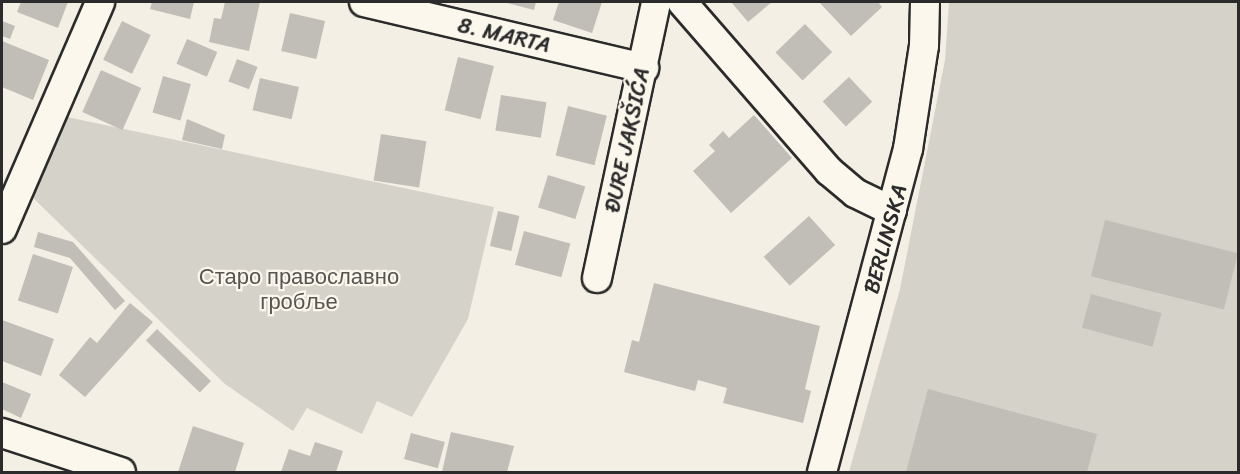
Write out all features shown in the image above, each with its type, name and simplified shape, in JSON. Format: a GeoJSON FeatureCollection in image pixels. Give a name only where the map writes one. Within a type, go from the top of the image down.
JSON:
{"type":"FeatureCollection","features":[{"type":"Feature","properties":{"kind":"street"},"geometry":{"type":"LineString","coordinates":[[2,229],[8,194],[100,2]]}},
{"type":"Feature","properties":{"kind":"street","name":"8. MARTA"},"geometry":{"type":"LineString","coordinates":[[364,2],[644,68]]}},
{"type":"Feature","properties":{"kind":"street","name":"ĐURE JAKŠIĆA"},"geometry":{"type":"LineString","coordinates":[[597,278],[644,68],[656,2]]}},
{"type":"Feature","properties":{"kind":"street"},"geometry":{"type":"LineString","coordinates":[[682,2],[829,171],[855,193],[892,212]]}},
{"type":"Feature","properties":{"kind":"street","name":"BERLINSKA"},"geometry":{"type":"LineString","coordinates":[[822,472],[892,212],[924,45],[924,2]]}},
{"type":"Feature","properties":{"kind":"street"},"geometry":{"type":"LineString","coordinates":[[2,433],[122,472]]}},
{"type":"Feature","properties":{"kind":"green space"},"geometry":{"type":"Polygon","coordinates":[[[949,2],[1238,2],[1238,472],[849,472],[900,289],[945,60],[949,2]]]}},
{"type":"Feature","properties":{"kind":"green space","name":"Старо православно гробље"},"geometry":{"type":"Polygon","coordinates":[[[67,117],[494,207],[468,319],[412,417],[377,401],[362,434],[307,408],[293,431],[225,384],[31,196],[67,117]]]}},
{"type":"Feature","properties":{"kind":"building"},"geometry":{"type":"Polygon","coordinates":[[[21,2],[68,2],[58,28],[17,12],[21,2]]]}},
{"type":"Feature","properties":{"kind":"building"},"geometry":{"type":"Polygon","coordinates":[[[152,2],[194,2],[190,19],[150,9],[152,2]]]}},
{"type":"Feature","properties":{"kind":"building"},"geometry":{"type":"Polygon","coordinates":[[[225,2],[260,2],[249,51],[209,42],[214,18],[221,19],[225,2]]]}},
{"type":"Feature","properties":{"kind":"building"},"geometry":{"type":"Polygon","coordinates":[[[503,2],[536,2],[534,10],[503,2]]]}},
{"type":"Feature","properties":{"kind":"building"},"geometry":{"type":"Polygon","coordinates":[[[559,2],[602,2],[592,33],[553,20],[559,2]]]}},
{"type":"Feature","properties":{"kind":"building"},"geometry":{"type":"Polygon","coordinates":[[[731,2],[772,2],[748,22],[731,2]]]}},
{"type":"Feature","properties":{"kind":"building"},"geometry":{"type":"Polygon","coordinates":[[[819,2],[878,2],[882,7],[851,36],[819,2]]]}},
{"type":"Feature","properties":{"kind":"building"},"geometry":{"type":"Polygon","coordinates":[[[290,13],[325,21],[316,59],[281,51],[290,13]]]}},
{"type":"Feature","properties":{"kind":"building"},"geometry":{"type":"Polygon","coordinates":[[[2,21],[15,26],[10,39],[2,36],[2,21]]]}},
{"type":"Feature","properties":{"kind":"building"},"geometry":{"type":"Polygon","coordinates":[[[122,21],[151,35],[132,74],[103,60],[122,21]]]}},
{"type":"Feature","properties":{"kind":"building"},"geometry":{"type":"Polygon","coordinates":[[[805,24],[832,52],[803,81],[776,52],[805,24]]]}},
{"type":"Feature","properties":{"kind":"building"},"geometry":{"type":"Polygon","coordinates":[[[187,39],[217,52],[207,77],[176,64],[187,39]]]}},
{"type":"Feature","properties":{"kind":"building"},"geometry":{"type":"Polygon","coordinates":[[[2,41],[49,60],[33,100],[2,87],[2,41]]]}},
{"type":"Feature","properties":{"kind":"building"},"geometry":{"type":"Polygon","coordinates":[[[458,57],[494,66],[481,119],[445,110],[458,57]]]}},
{"type":"Feature","properties":{"kind":"building"},"geometry":{"type":"Polygon","coordinates":[[[237,59],[258,67],[249,89],[228,81],[237,59]]]}},
{"type":"Feature","properties":{"kind":"building"},"geometry":{"type":"Polygon","coordinates":[[[101,70],[141,88],[122,130],[82,112],[101,70]]]}},
{"type":"Feature","properties":{"kind":"building"},"geometry":{"type":"Polygon","coordinates":[[[163,76],[191,84],[180,121],[153,113],[163,76]]]}},
{"type":"Feature","properties":{"kind":"building"},"geometry":{"type":"Polygon","coordinates":[[[849,77],[872,102],[846,126],[823,102],[849,77]]]}},
{"type":"Feature","properties":{"kind":"building"},"geometry":{"type":"Polygon","coordinates":[[[260,78],[299,87],[292,119],[253,110],[260,78]]]}},
{"type":"Feature","properties":{"kind":"building"},"geometry":{"type":"Polygon","coordinates":[[[501,95],[546,102],[541,138],[495,131],[501,95]]]}},
{"type":"Feature","properties":{"kind":"building"},"geometry":{"type":"Polygon","coordinates":[[[568,106],[607,116],[594,165],[556,155],[568,106]]]}},
{"type":"Feature","properties":{"kind":"building"},"geometry":{"type":"Polygon","coordinates":[[[754,115],[792,158],[731,213],[693,171],[715,151],[709,145],[723,131],[729,138],[754,115]]]}},
{"type":"Feature","properties":{"kind":"building"},"geometry":{"type":"Polygon","coordinates":[[[187,119],[225,135],[222,149],[182,140],[187,119]]]}},
{"type":"Feature","properties":{"kind":"building"},"geometry":{"type":"Polygon","coordinates":[[[381,134],[426,141],[419,188],[374,180],[381,134]]]}},
{"type":"Feature","properties":{"kind":"building"},"geometry":{"type":"Polygon","coordinates":[[[548,175],[585,186],[575,219],[538,208],[548,175]]]}},
{"type":"Feature","properties":{"kind":"building"},"geometry":{"type":"Polygon","coordinates":[[[498,211],[519,216],[511,251],[490,246],[498,211]]]}},
{"type":"Feature","properties":{"kind":"building"},"geometry":{"type":"Polygon","coordinates":[[[809,216],[835,245],[790,286],[764,257],[809,216]]]}},
{"type":"Feature","properties":{"kind":"building"},"geometry":{"type":"Polygon","coordinates":[[[1105,220],[1238,253],[1224,309],[1091,276],[1105,220]]]}},
{"type":"Feature","properties":{"kind":"building"},"geometry":{"type":"Polygon","coordinates":[[[524,231],[570,243],[561,277],[515,265],[524,231]]]}},
{"type":"Feature","properties":{"kind":"building"},"geometry":{"type":"Polygon","coordinates":[[[38,232],[73,242],[125,301],[115,310],[70,258],[34,247],[38,232]]]}},
{"type":"Feature","properties":{"kind":"building"},"geometry":{"type":"Polygon","coordinates":[[[33,254],[73,267],[58,314],[18,301],[33,254]]]}},
{"type":"Feature","properties":{"kind":"building"},"geometry":{"type":"Polygon","coordinates":[[[654,283],[820,326],[805,389],[811,391],[803,423],[723,403],[727,388],[698,380],[695,391],[624,372],[632,340],[639,342],[654,283]]]}},
{"type":"Feature","properties":{"kind":"building"},"geometry":{"type":"Polygon","coordinates":[[[1091,294],[1162,313],[1152,347],[1082,328],[1091,294]]]}},
{"type":"Feature","properties":{"kind":"building"},"geometry":{"type":"Polygon","coordinates":[[[130,303],[153,322],[85,397],[59,375],[90,337],[97,343],[130,303]]]}},
{"type":"Feature","properties":{"kind":"building"},"geometry":{"type":"Polygon","coordinates":[[[2,320],[54,339],[41,376],[2,361],[2,320]]]}},
{"type":"Feature","properties":{"kind":"building"},"geometry":{"type":"Polygon","coordinates":[[[157,329],[211,381],[200,393],[146,341],[157,329]]]}},
{"type":"Feature","properties":{"kind":"building"},"geometry":{"type":"Polygon","coordinates":[[[2,382],[31,394],[21,418],[2,409],[2,382]]]}},
{"type":"Feature","properties":{"kind":"building"},"geometry":{"type":"Polygon","coordinates":[[[928,389],[1097,434],[1087,472],[906,472],[928,389]]]}},
{"type":"Feature","properties":{"kind":"building"},"geometry":{"type":"Polygon","coordinates":[[[193,426],[244,443],[235,472],[178,472],[193,426]]]}},
{"type":"Feature","properties":{"kind":"building"},"geometry":{"type":"Polygon","coordinates":[[[451,432],[514,446],[507,472],[442,472],[451,432]]]}},
{"type":"Feature","properties":{"kind":"building"},"geometry":{"type":"Polygon","coordinates":[[[411,433],[445,442],[438,468],[404,459],[411,433]]]}},
{"type":"Feature","properties":{"kind":"building"},"geometry":{"type":"Polygon","coordinates":[[[315,442],[343,451],[336,472],[281,472],[289,449],[310,456],[315,442]]]}}]}
